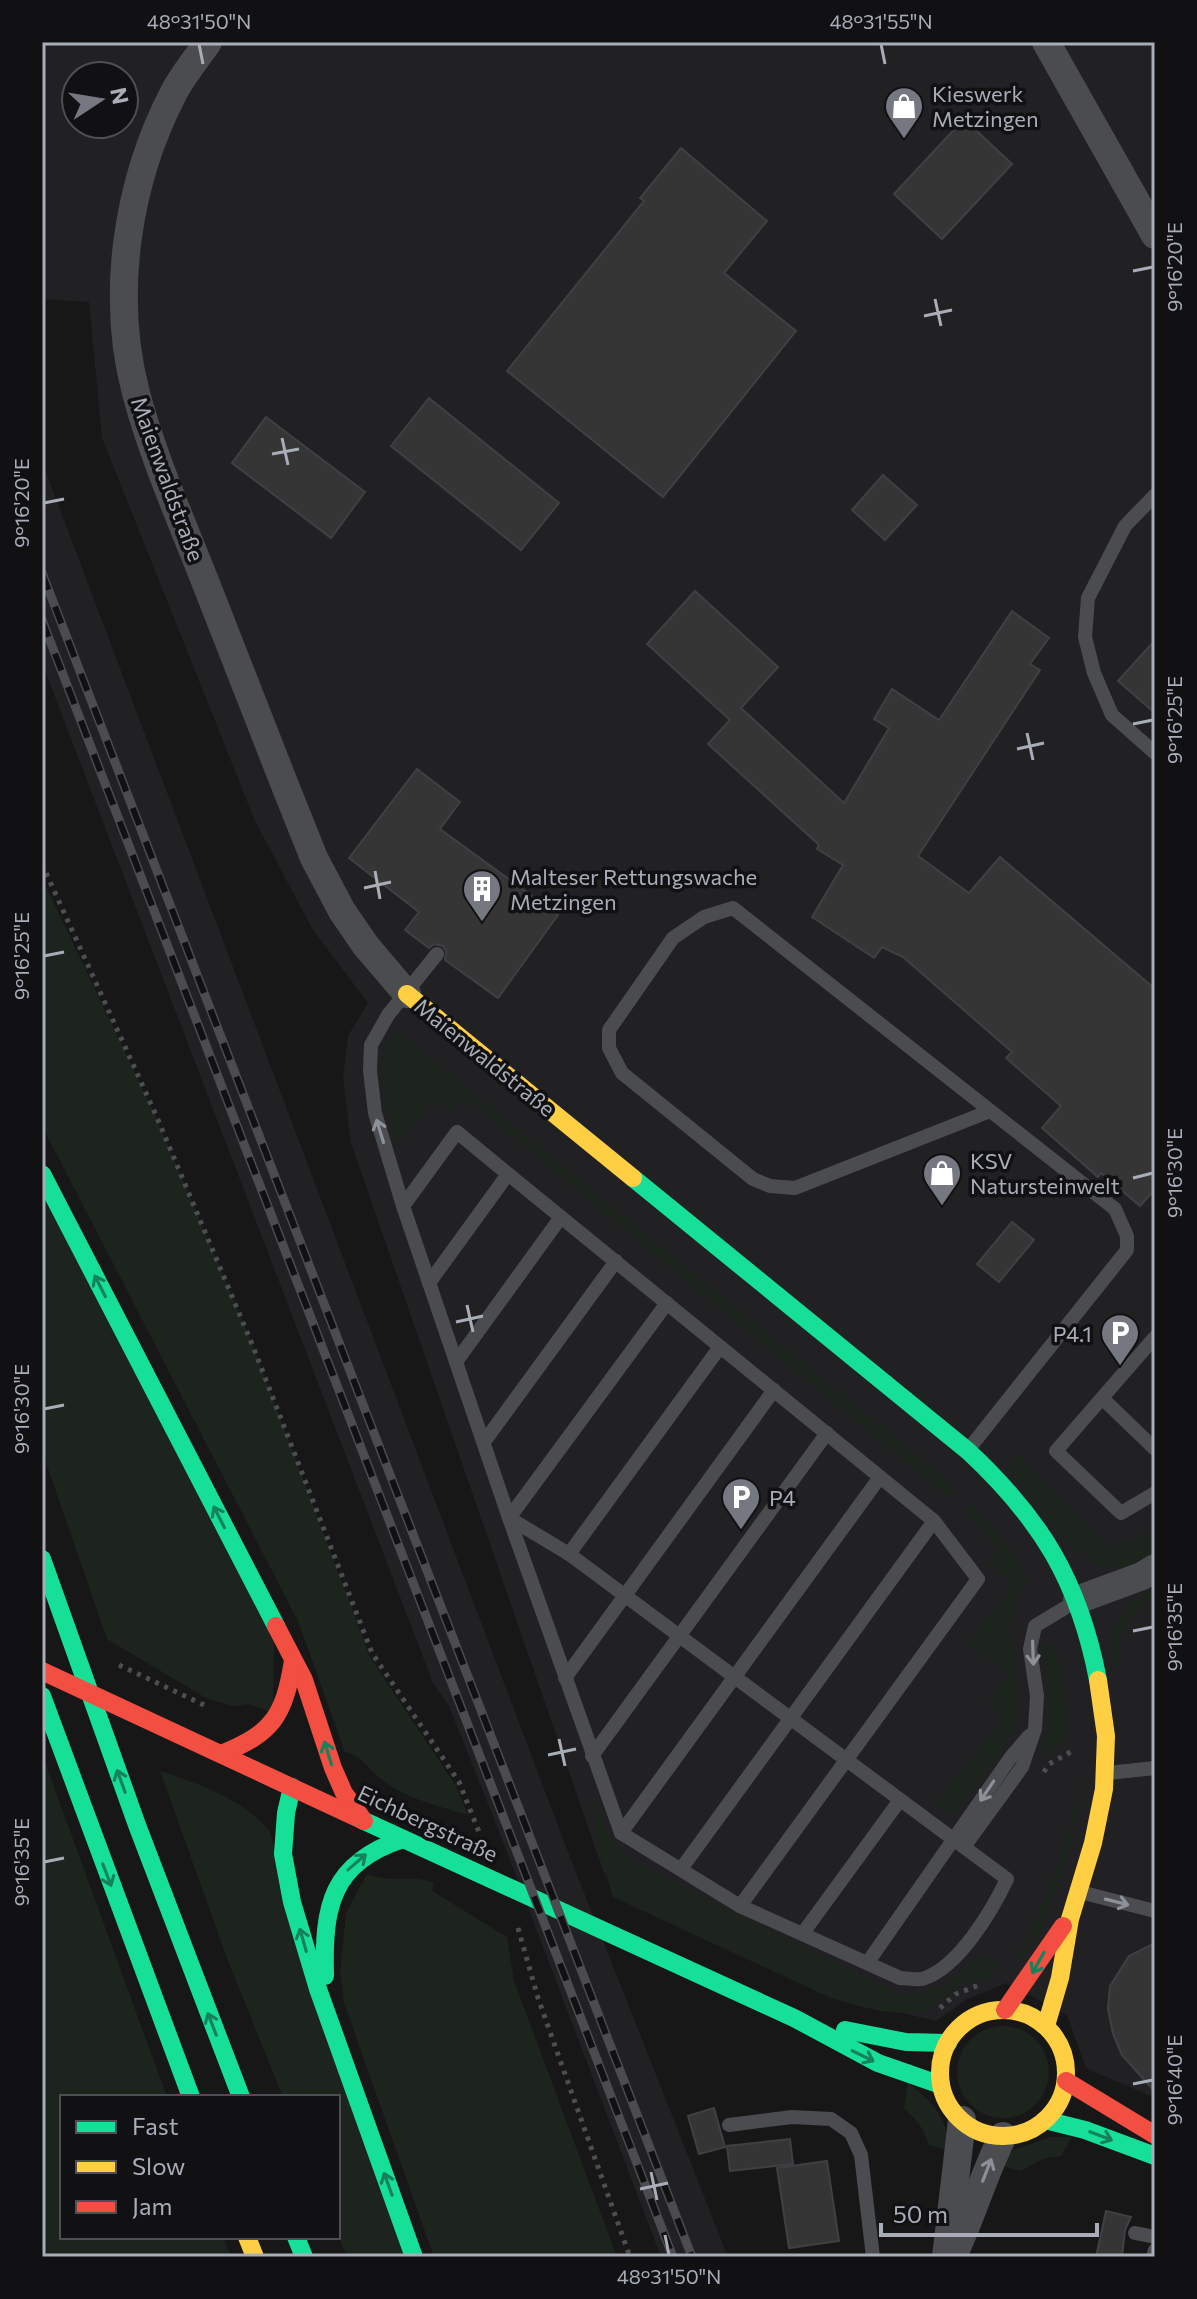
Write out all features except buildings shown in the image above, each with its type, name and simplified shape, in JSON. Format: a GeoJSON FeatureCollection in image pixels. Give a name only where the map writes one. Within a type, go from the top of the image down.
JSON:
{"type":"FeatureCollection","features":[{"type":"Feature","properties":{"kind":"main road","name":"Maienwaldstraße"},"geometry":{"type":"LineString","coordinates":[[407,994],[968,1451],[1017,1499],[1047,1542],[1077,1600],[1094,1661],[1106,1748],[1106,1773],[1099,1817],[1071,1916],[1065,1959],[1046,2026]]}},
{"type":"Feature","properties":{"kind":"main road"},"geometry":{"type":"LineString","coordinates":[[42,1174],[313,1701],[333,1768],[344,1793],[364,1821]]}},
{"type":"Feature","properties":{"kind":"main road"},"geometry":{"type":"LineString","coordinates":[[42,1559],[137,1825],[240,2095]]}},
{"type":"Feature","properties":{"kind":"main road"},"geometry":{"type":"LineString","coordinates":[[214,1751],[255,1741],[271,1727],[287,1696],[293,1661]]}},
{"type":"Feature","properties":{"kind":"main road","name":"Eichbergstraße"},"geometry":{"type":"LineString","coordinates":[[42,1671],[594,1924],[794,2018],[878,2063],[941,2085]]}},
{"type":"Feature","properties":{"kind":"main road"},"geometry":{"type":"LineString","coordinates":[[42,1696],[190,2095]]}},
{"type":"Feature","properties":{"kind":"main road"},"geometry":{"type":"LineString","coordinates":[[292,1787],[286,1813],[283,1854],[292,1902],[327,2015],[414,2257]]}},
{"type":"Feature","properties":{"kind":"main road"},"geometry":{"type":"LineString","coordinates":[[327,2015],[325,1943],[330,1910],[341,1878],[358,1859],[403,1839]]}},
{"type":"Feature","properties":{"kind":"main road","name":"Maienwaldstraße"},"geometry":{"type":"LineString","coordinates":[[1005,2010],[1071,1916]]}},
{"type":"Feature","properties":{"kind":"main road"},"geometry":{"type":"LineString","coordinates":[[1005,2010],[1027,2014],[1046,2026],[1058,2042],[1065,2061],[1066,2081],[1059,2102],[1045,2120],[1026,2132],[1003,2136],[988,2134],[962,2120],[948,2104],[941,2085],[941,2063],[948,2043],[958,2029],[972,2018],[1005,2010]]}},
{"type":"Feature","properties":{"kind":"main road","name":"Eichbergstraße"},"geometry":{"type":"LineString","coordinates":[[794,2018],[906,2042],[948,2043]]}},
{"type":"Feature","properties":{"kind":"main road"},"geometry":{"type":"LineString","coordinates":[[1066,2081],[1155,2135]]}},
{"type":"Feature","properties":{"kind":"main road"},"geometry":{"type":"LineString","coordinates":[[1045,2120],[1085,2130],[1155,2156]]}},
{"type":"Feature","properties":{"kind":"street","name":"Maienwaldstraße"},"geometry":{"type":"LineString","coordinates":[[208,42],[174,92],[144,165],[130,222],[124,278],[125,335],[136,393],[166,479],[314,858],[342,911],[366,946],[407,994]]}},
{"type":"Feature","properties":{"kind":"street"},"geometry":{"type":"LineString","coordinates":[[1046,42],[1155,235]]}},
{"type":"Feature","properties":{"kind":"street"},"geometry":{"type":"LineString","coordinates":[[1077,1600],[1142,1576],[1155,1568]]}},
{"type":"Feature","properties":{"kind":"street"},"geometry":{"type":"LineString","coordinates":[[949,2257],[962,2120]]}},
{"type":"Feature","properties":{"kind":"street"},"geometry":{"type":"LineString","coordinates":[[949,2257],[970,2222],[986,2171],[1003,2136]]}},
{"type":"Feature","properties":{"kind":"lane"},"geometry":{"type":"LineString","coordinates":[[1155,495],[1125,526],[1088,598],[1085,637],[1094,673],[1112,715],[1155,753]]}},
{"type":"Feature","properties":{"kind":"lane"},"geometry":{"type":"LineString","coordinates":[[968,1451],[1127,1250],[1127,1236],[1115,1209],[733,908],[704,917],[673,938],[609,1030],[609,1048],[622,1073],[753,1179],[770,1186],[795,1188],[990,1111]]}},
{"type":"Feature","properties":{"kind":"lane"},"geometry":{"type":"LineString","coordinates":[[437,954],[388,1015],[371,1045],[370,1071],[375,1113],[403,1206],[509,1518],[621,1833],[740,1906],[900,1978],[922,1980],[942,1969],[965,1945],[995,1905],[1007,1879],[569,1554],[509,1518]]}},
{"type":"Feature","properties":{"kind":"lane"},"geometry":{"type":"LineString","coordinates":[[403,1206],[457,1132],[934,1521],[978,1579],[740,1906]]}},
{"type":"Feature","properties":{"kind":"lane"},"geometry":{"type":"LineString","coordinates":[[429,1283],[508,1174]]}},
{"type":"Feature","properties":{"kind":"lane"},"geometry":{"type":"LineString","coordinates":[[456,1362],[561,1217]]}},
{"type":"Feature","properties":{"kind":"lane"},"geometry":{"type":"LineString","coordinates":[[484,1442],[616,1261]]}},
{"type":"Feature","properties":{"kind":"lane"},"geometry":{"type":"LineString","coordinates":[[509,1518],[667,1303]]}},
{"type":"Feature","properties":{"kind":"lane"},"geometry":{"type":"LineString","coordinates":[[1155,1337],[1056,1451],[1121,1513],[1155,1493]]}},
{"type":"Feature","properties":{"kind":"lane"},"geometry":{"type":"LineString","coordinates":[[569,1554],[720,1347]]}},
{"type":"Feature","properties":{"kind":"lane"},"geometry":{"type":"LineString","coordinates":[[565,1678],[774,1390]]}},
{"type":"Feature","properties":{"kind":"lane"},"geometry":{"type":"LineString","coordinates":[[1102,1398],[1155,1449]]}},
{"type":"Feature","properties":{"kind":"lane"},"geometry":{"type":"LineString","coordinates":[[592,1756],[827,1433]]}},
{"type":"Feature","properties":{"kind":"lane"},"geometry":{"type":"LineString","coordinates":[[621,1833],[880,1477]]}},
{"type":"Feature","properties":{"kind":"lane"},"geometry":{"type":"LineString","coordinates":[[681,1869],[934,1521]]}},
{"type":"Feature","properties":{"kind":"lane"},"geometry":{"type":"LineString","coordinates":[[868,1962],[959,1844],[1011,1757],[1035,1729],[1037,1696],[1030,1649],[1035,1626],[1077,1600]]}},
{"type":"Feature","properties":{"kind":"lane"},"geometry":{"type":"LineString","coordinates":[[1106,1773],[1155,1768]]}},
{"type":"Feature","properties":{"kind":"lane"},"geometry":{"type":"LineString","coordinates":[[803,1933],[900,1800]]}},
{"type":"Feature","properties":{"kind":"lane"},"geometry":{"type":"LineString","coordinates":[[1080,1892],[1155,1911]]}},
{"type":"Feature","properties":{"kind":"lane"},"geometry":{"type":"LineString","coordinates":[[729,2125],[792,2117],[831,2119],[851,2133],[861,2155],[873,2257]]}},
{"type":"Feature","properties":{"kind":"lane"},"geometry":{"type":"LineString","coordinates":[[1135,2233],[1155,2237]]}},
{"type":"Feature","properties":{"kind":"lane"},"geometry":{"type":"LineString","coordinates":[[1153,2257],[1155,2250]]}},
{"type":"Feature","properties":{"kind":"path"},"geometry":{"type":"LineString","coordinates":[[42,864],[156,1115],[252,1344],[372,1653],[459,1782],[486,1850]]}},
{"type":"Feature","properties":{"kind":"path"},"geometry":{"type":"LineString","coordinates":[[187,1696],[204,1705]]}},
{"type":"Feature","properties":{"kind":"path"},"geometry":{"type":"LineString","coordinates":[[1041,1776],[1049,1764],[1071,1750],[1106,1748]]}},
{"type":"Feature","properties":{"kind":"path"},"geometry":{"type":"LineString","coordinates":[[514,1917],[538,1998],[630,2257]]}},
{"type":"Feature","properties":{"kind":"path"},"geometry":{"type":"LineString","coordinates":[[930,2014],[956,1994],[988,1983]]}},
{"type":"Feature","properties":{"kind":"shaded area"},"geometry":{"type":"Polygon","coordinates":[[[42,42],[1155,42],[1155,2098],[1086,2068],[1067,2015],[1007,1983],[967,1999],[936,2021],[877,2007],[655,1911],[604,1873],[351,1143],[343,1078],[348,1036],[368,1003],[313,930],[255,821],[102,438],[89,302],[42,299],[42,42]]]}},
{"type":"Feature","properties":{"kind":"shaded area"},"geometry":{"type":"Polygon","coordinates":[[[42,462],[568,1852],[728,2257],[661,2257],[500,1834],[449,1706],[433,1683],[42,663],[42,462]]]}},
{"type":"Feature","properties":{"kind":"shaded area"},"geometry":{"type":"Polygon","coordinates":[[[42,878],[156,1117],[252,1343],[370,1657],[456,1786],[468,1815],[425,1802],[394,1788],[357,1757],[345,1752],[298,1621],[42,1126],[42,878]]]}},
{"type":"Feature","properties":{"kind":"shaded area"},"geometry":{"type":"Polygon","coordinates":[[[396,1030],[957,1488],[948,1498],[465,1098],[450,1111],[434,1099],[396,1148],[385,1103],[381,1069],[387,1040],[396,1030]]]}},
{"type":"Feature","properties":{"kind":"shaded area"},"geometry":{"type":"Polygon","coordinates":[[[42,1187],[274,1635],[273,1713],[249,1704],[233,1706],[206,1698],[107,1639],[42,1451],[42,1187]]]}},
{"type":"Feature","properties":{"kind":"shaded area"},"geometry":{"type":"Polygon","coordinates":[[[1018,1454],[1109,1547],[1138,1539],[1155,1529],[1155,1552],[1120,1568],[1100,1565],[1085,1556],[1055,1528],[1007,1467],[1018,1454]]]}},
{"type":"Feature","properties":{"kind":"shaded area"},"geometry":{"type":"Polygon","coordinates":[[[974,1505],[1014,1554],[1028,1580],[1015,1605],[1010,1628],[1018,1712],[1011,1736],[990,1768],[958,1809],[944,1813],[934,1805],[1003,1718],[987,1703],[1008,1675],[967,1644],[1014,1584],[985,1562],[999,1551],[964,1511],[974,1505]]]}},
{"type":"Feature","properties":{"kind":"shaded area"},"geometry":{"type":"Polygon","coordinates":[[[1155,1586],[1155,1598],[1136,1612],[1125,1626],[1120,1643],[1121,1666],[1111,1664],[1112,1638],[1120,1618],[1155,1586]]]}},
{"type":"Feature","properties":{"kind":"shaded area"},"geometry":{"type":"Polygon","coordinates":[[[1051,1641],[1066,1693],[1068,1731],[1066,1743],[1039,1756],[1051,1715],[1041,1649],[1044,1643],[1051,1641]]]}},
{"type":"Feature","properties":{"kind":"shaded area"},"geometry":{"type":"Polygon","coordinates":[[[42,1754],[166,2095],[60,2095],[60,2239],[224,2239],[231,2257],[42,2257],[42,1754]]]}},
{"type":"Feature","properties":{"kind":"shaded area"},"geometry":{"type":"Polygon","coordinates":[[[160,1771],[233,1801],[269,1830],[405,2257],[347,2257],[340,2239],[340,2095],[282,2095],[228,1961],[160,1771]]]}},
{"type":"Feature","properties":{"kind":"shaded area"},"geometry":{"type":"Polygon","coordinates":[[[1078,1772],[1078,1803],[1059,1880],[1038,1938],[1018,1962],[1017,1957],[1057,1868],[1071,1821],[1078,1772]]]}},
{"type":"Feature","properties":{"kind":"shaded area"},"geometry":{"type":"Polygon","coordinates":[[[594,1794],[607,1831],[628,1859],[904,1995],[926,1991],[945,1982],[979,1955],[1002,1966],[930,2007],[914,2012],[878,2010],[831,1998],[613,1897],[596,1841],[594,1794]]]}},
{"type":"Feature","properties":{"kind":"shaded area"},"geometry":{"type":"Polygon","coordinates":[[[367,1874],[434,1883],[432,1890],[437,1894],[507,1937],[514,1981],[617,2257],[434,2257],[344,2003],[340,1972],[346,1913],[367,1874]]]}},
{"type":"Feature","properties":{"kind":"shaded area"},"geometry":{"type":"Polygon","coordinates":[[[1003,2026],[1021,2029],[1036,2039],[1046,2054],[1049,2072],[1046,2090],[1036,2105],[1021,2115],[1003,2118],[985,2115],[970,2105],[960,2090],[957,2072],[960,2054],[970,2039],[985,2029],[1003,2026]]]}},
{"type":"Feature","properties":{"kind":"shaded area"},"geometry":{"type":"Polygon","coordinates":[[[908,2083],[938,2112],[946,2129],[950,2151],[929,2145],[920,2125],[904,2109],[908,2083]]]}},
{"type":"Feature","properties":{"kind":"shaded area"},"geometry":{"type":"Polygon","coordinates":[[[1051,2137],[1072,2137],[1061,2156],[1045,2158],[1020,2171],[999,2165],[1013,2150],[1051,2137]]]}},
{"type":"Feature","properties":{"kind":"railway"},"geometry":{"type":"LineString","coordinates":[[42,573],[692,2257]]}},
{"type":"Feature","properties":{"kind":"railway"},"geometry":{"type":"LineString","coordinates":[[42,620],[673,2257]]}},
{"type":"Feature","properties":{"kind":"traffic: fast"},"geometry":{"type":"LineString","coordinates":[[42,1174],[276,1626]]}},
{"type":"Feature","properties":{"kind":"traffic: fast"},"geometry":{"type":"LineString","coordinates":[[633,1178],[968,1451],[994,1476],[1036,1527],[1068,1582],[1080,1612],[1098,1680]]}},
{"type":"Feature","properties":{"kind":"traffic: fast"},"geometry":{"type":"LineString","coordinates":[[42,1559],[137,1825],[240,2095]]}},
{"type":"Feature","properties":{"kind":"traffic: fast"},"geometry":{"type":"LineString","coordinates":[[42,1696],[190,2095]]}},
{"type":"Feature","properties":{"kind":"traffic: fast"},"geometry":{"type":"LineString","coordinates":[[292,1787],[286,1813],[283,1854],[292,1902],[318,1989],[414,2257]]}},
{"type":"Feature","properties":{"kind":"traffic: fast"},"geometry":{"type":"LineString","coordinates":[[362,1820],[794,2018],[878,2063],[941,2085]]}},
{"type":"Feature","properties":{"kind":"traffic: fast"},"geometry":{"type":"LineString","coordinates":[[325,1976],[326,1928],[336,1890],[346,1874],[360,1861],[403,1839]]}},
{"type":"Feature","properties":{"kind":"traffic: fast"},"geometry":{"type":"LineString","coordinates":[[845,2030],[906,2042],[948,2043]]}},
{"type":"Feature","properties":{"kind":"traffic: fast"},"geometry":{"type":"LineString","coordinates":[[1045,2120],[1085,2130],[1155,2156]]}},
{"type":"Feature","properties":{"kind":"traffic: fast"},"geometry":{"type":"LineString","coordinates":[[297,2239],[304,2257]]}},
{"type":"Feature","properties":{"kind":"traffic: slow"},"geometry":{"type":"LineString","coordinates":[[407,994],[633,1178]]}},
{"type":"Feature","properties":{"kind":"traffic: slow"},"geometry":{"type":"LineString","coordinates":[[1046,2026],[1104,1789],[1106,1736],[1098,1680]]}},
{"type":"Feature","properties":{"kind":"traffic: slow"},"geometry":{"type":"LineString","coordinates":[[1003,2010],[1027,2015],[1047,2029],[1061,2049],[1066,2073],[1061,2097],[1047,2117],[1027,2131],[1003,2136],[979,2131],[959,2117],[945,2097],[940,2073],[945,2049],[959,2029],[979,2015],[1003,2010]]}},
{"type":"Feature","properties":{"kind":"traffic: slow"},"geometry":{"type":"LineString","coordinates":[[248,2239],[255,2257]]}},
{"type":"Feature","properties":{"kind":"traffic: jam"},"geometry":{"type":"LineString","coordinates":[[276,1626],[304,1680],[344,1793],[364,1821]]}},
{"type":"Feature","properties":{"kind":"traffic: jam"},"geometry":{"type":"LineString","coordinates":[[221,1754],[253,1738],[273,1720],[285,1696],[293,1661]]}},
{"type":"Feature","properties":{"kind":"traffic: jam"},"geometry":{"type":"LineString","coordinates":[[42,1671],[362,1820]]}},
{"type":"Feature","properties":{"kind":"traffic: jam"},"geometry":{"type":"LineString","coordinates":[[1005,2010],[1063,1926]]}},
{"type":"Feature","properties":{"kind":"traffic: jam"},"geometry":{"type":"LineString","coordinates":[[1066,2081],[1155,2135]]}},
{"type":"Feature","properties":{"kind":"place","name":"Kieswerk Metzingen"},"geometry":{"type":"Point","coordinates":[904,140]}},
{"type":"Feature","properties":{"kind":"place","name":"Malteser Rettungswache Metzingen"},"geometry":{"type":"Point","coordinates":[482,923]}},
{"type":"Feature","properties":{"kind":"place","name":"KSV Natursteinwelt"},"geometry":{"type":"Point","coordinates":[942,1207]}},
{"type":"Feature","properties":{"kind":"place","name":"P4.1"},"geometry":{"type":"Point","coordinates":[1120,1367]}},
{"type":"Feature","properties":{"kind":"place","name":"P4"},"geometry":{"type":"Point","coordinates":[741,1531]}}]}
